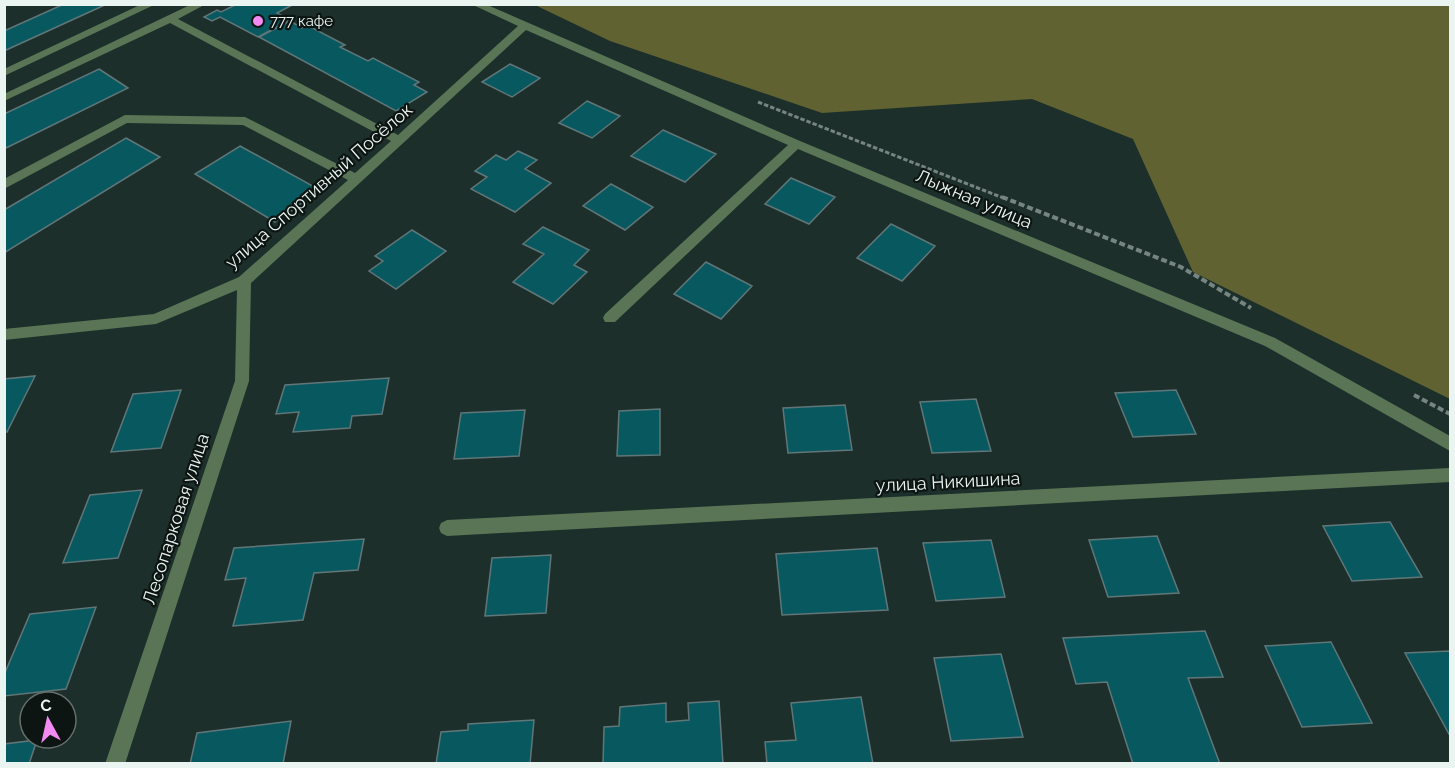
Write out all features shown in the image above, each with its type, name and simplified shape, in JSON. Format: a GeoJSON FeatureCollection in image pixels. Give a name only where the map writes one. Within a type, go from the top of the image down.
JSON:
{"type":"FeatureCollection","features":[{"type":"Feature","properties":{"kind":"street"},"geometry":{"type":"LineString","coordinates":[[4,73],[151,4]]}},
{"type":"Feature","properties":{"kind":"street"},"geometry":{"type":"LineString","coordinates":[[4,98],[201,4]]}},
{"type":"Feature","properties":{"kind":"street","name":"Лыжная улица"},"geometry":{"type":"LineString","coordinates":[[476,4],[524,27],[796,144],[1270,342],[1450,444]]}},
{"type":"Feature","properties":{"kind":"street"},"geometry":{"type":"LineString","coordinates":[[170,19],[399,140]]}},
{"type":"Feature","properties":{"kind":"street","name":"улица Спортивный Посёлок"},"geometry":{"type":"LineString","coordinates":[[4,335],[156,319],[244,281],[524,27]]}},
{"type":"Feature","properties":{"kind":"street"},"geometry":{"type":"LineString","coordinates":[[4,185],[125,119],[245,121],[356,179]]}},
{"type":"Feature","properties":{"kind":"street"},"geometry":{"type":"LineString","coordinates":[[610,318],[796,144]]}},
{"type":"Feature","properties":{"kind":"street","name":"Лесопарковая улица"},"geometry":{"type":"LineString","coordinates":[[115,764],[242,381],[244,281]]}},
{"type":"Feature","properties":{"kind":"street","name":"улица Никишина"},"geometry":{"type":"LineString","coordinates":[[447,528],[1450,475]]}},
{"type":"Feature","properties":{"kind":"path"},"geometry":{"type":"LineString","coordinates":[[750,99],[1181,267],[1257,312]]}},
{"type":"Feature","properties":{"kind":"path"},"geometry":{"type":"LineString","coordinates":[[1410,392],[1450,414]]}},
{"type":"Feature","properties":{"kind":"green space"},"geometry":{"type":"Polygon","coordinates":[[[535,5],[1450,5],[1450,399],[1193,272],[1133,139],[1032,99],[822,113],[610,41],[535,5]]]}},
{"type":"Feature","properties":{"kind":"building"},"geometry":{"type":"Polygon","coordinates":[[[64,4],[107,4],[4,51],[4,31],[64,4]]]}},
{"type":"Feature","properties":{"kind":"building","name":"777 кафе"},"geometry":{"type":"Polygon","coordinates":[[[237,4],[294,4],[277,13],[290,20],[258,37],[220,17],[212,21],[204,17],[237,4]]]}},
{"type":"Feature","properties":{"kind":"building"},"geometry":{"type":"Polygon","coordinates":[[[290,21],[302,28],[307,25],[345,45],[340,47],[368,61],[373,58],[419,82],[414,85],[427,92],[396,111],[259,37],[290,21]]]}},
{"type":"Feature","properties":{"kind":"building"},"geometry":{"type":"Polygon","coordinates":[[[510,64],[540,78],[512,97],[482,82],[510,64]]]}},
{"type":"Feature","properties":{"kind":"building"},"geometry":{"type":"Polygon","coordinates":[[[99,69],[128,88],[4,149],[4,114],[99,69]]]}},
{"type":"Feature","properties":{"kind":"building"},"geometry":{"type":"Polygon","coordinates":[[[587,101],[620,116],[592,138],[559,123],[587,101]]]}},
{"type":"Feature","properties":{"kind":"building"},"geometry":{"type":"Polygon","coordinates":[[[663,130],[716,154],[685,182],[631,156],[663,130]]]}},
{"type":"Feature","properties":{"kind":"building"},"geometry":{"type":"Polygon","coordinates":[[[126,138],[160,157],[4,253],[4,210],[126,138]]]}},
{"type":"Feature","properties":{"kind":"building"},"geometry":{"type":"Polygon","coordinates":[[[240,146],[320,190],[275,222],[195,174],[240,146]]]}},
{"type":"Feature","properties":{"kind":"building"},"geometry":{"type":"Polygon","coordinates":[[[518,151],[537,160],[525,169],[551,183],[515,212],[471,189],[487,177],[475,171],[496,155],[506,160],[518,151]]]}},
{"type":"Feature","properties":{"kind":"building"},"geometry":{"type":"Polygon","coordinates":[[[791,178],[835,197],[809,224],[765,204],[791,178]]]}},
{"type":"Feature","properties":{"kind":"building"},"geometry":{"type":"Polygon","coordinates":[[[611,184],[653,207],[625,230],[583,206],[611,184]]]}},
{"type":"Feature","properties":{"kind":"building"},"geometry":{"type":"Polygon","coordinates":[[[891,224],[935,246],[902,281],[857,258],[891,224]]]}},
{"type":"Feature","properties":{"kind":"building"},"geometry":{"type":"Polygon","coordinates":[[[543,227],[589,250],[574,265],[587,272],[553,304],[513,282],[544,254],[523,244],[543,227]]]}},
{"type":"Feature","properties":{"kind":"building"},"geometry":{"type":"Polygon","coordinates":[[[412,230],[446,251],[396,289],[369,271],[383,261],[375,256],[412,230]]]}},
{"type":"Feature","properties":{"kind":"building"},"geometry":{"type":"Polygon","coordinates":[[[706,262],[752,286],[721,319],[674,294],[706,262]]]}},
{"type":"Feature","properties":{"kind":"building"},"geometry":{"type":"Polygon","coordinates":[[[35,376],[7,432],[4,432],[4,379],[35,376]]]}},
{"type":"Feature","properties":{"kind":"building"},"geometry":{"type":"Polygon","coordinates":[[[389,378],[382,414],[352,416],[350,428],[293,432],[299,412],[276,414],[285,385],[389,378]]]}},
{"type":"Feature","properties":{"kind":"building"},"geometry":{"type":"Polygon","coordinates":[[[181,390],[161,448],[111,452],[133,394],[181,390]]]}},
{"type":"Feature","properties":{"kind":"building"},"geometry":{"type":"Polygon","coordinates":[[[1176,390],[1196,434],[1133,437],[1115,393],[1176,390]]]}},
{"type":"Feature","properties":{"kind":"building"},"geometry":{"type":"Polygon","coordinates":[[[976,399],[991,451],[932,453],[920,402],[976,399]]]}},
{"type":"Feature","properties":{"kind":"building"},"geometry":{"type":"Polygon","coordinates":[[[845,405],[852,450],[788,453],[783,408],[845,405]]]}},
{"type":"Feature","properties":{"kind":"building"},"geometry":{"type":"Polygon","coordinates":[[[660,409],[660,455],[617,456],[619,411],[660,409]]]}},
{"type":"Feature","properties":{"kind":"building"},"geometry":{"type":"Polygon","coordinates":[[[525,410],[519,456],[454,459],[461,413],[525,410]]]}},
{"type":"Feature","properties":{"kind":"building"},"geometry":{"type":"Polygon","coordinates":[[[142,490],[118,558],[63,563],[90,495],[142,490]]]}},
{"type":"Feature","properties":{"kind":"building"},"geometry":{"type":"Polygon","coordinates":[[[1390,522],[1422,577],[1352,581],[1323,526],[1390,522]]]}},
{"type":"Feature","properties":{"kind":"building"},"geometry":{"type":"Polygon","coordinates":[[[1157,536],[1179,593],[1108,597],[1089,540],[1157,536]]]}},
{"type":"Feature","properties":{"kind":"building"},"geometry":{"type":"Polygon","coordinates":[[[364,539],[358,570],[314,573],[303,620],[233,626],[246,578],[225,580],[234,548],[364,539]]]}},
{"type":"Feature","properties":{"kind":"building"},"geometry":{"type":"Polygon","coordinates":[[[991,540],[1005,597],[936,601],[923,543],[991,540]]]}},
{"type":"Feature","properties":{"kind":"building"},"geometry":{"type":"Polygon","coordinates":[[[877,548],[888,610],[782,615],[776,554],[877,548]]]}},
{"type":"Feature","properties":{"kind":"building"},"geometry":{"type":"Polygon","coordinates":[[[551,555],[546,613],[485,616],[492,558],[551,555]]]}},
{"type":"Feature","properties":{"kind":"building"},"geometry":{"type":"Polygon","coordinates":[[[96,607],[66,689],[18,690],[18,694],[4,696],[4,675],[30,614],[96,607]]]}},
{"type":"Feature","properties":{"kind":"building"},"geometry":{"type":"Polygon","coordinates":[[[1205,631],[1223,677],[1188,678],[1220,764],[1133,764],[1107,682],[1076,684],[1063,638],[1205,631]]]}},
{"type":"Feature","properties":{"kind":"building"},"geometry":{"type":"Polygon","coordinates":[[[1331,642],[1372,723],[1302,727],[1265,646],[1331,642]]]}},
{"type":"Feature","properties":{"kind":"building"},"geometry":{"type":"Polygon","coordinates":[[[1450,651],[1450,736],[1405,653],[1450,651]]]}},
{"type":"Feature","properties":{"kind":"building"},"geometry":{"type":"Polygon","coordinates":[[[1001,654],[1023,737],[951,741],[934,658],[1001,654]]]}},
{"type":"Feature","properties":{"kind":"building"},"geometry":{"type":"Polygon","coordinates":[[[861,697],[873,764],[767,764],[765,742],[796,740],[791,703],[861,697]]]}},
{"type":"Feature","properties":{"kind":"building"},"geometry":{"type":"Polygon","coordinates":[[[719,701],[723,764],[603,764],[604,727],[619,726],[620,707],[666,703],[666,722],[689,720],[688,703],[719,701]]]}},
{"type":"Feature","properties":{"kind":"building"},"geometry":{"type":"Polygon","coordinates":[[[534,720],[530,764],[436,764],[441,732],[468,730],[468,724],[534,720]]]}},
{"type":"Feature","properties":{"kind":"building"},"geometry":{"type":"Polygon","coordinates":[[[291,721],[283,764],[190,764],[197,733],[291,721]]]}},
{"type":"Feature","properties":{"kind":"building"},"geometry":{"type":"Polygon","coordinates":[[[18,742],[18,750],[34,750],[29,764],[4,764],[4,744],[18,742]]]}},
{"type":"Feature","properties":{"kind":"place","name":"777 кафе"},"geometry":{"type":"Point","coordinates":[258,21]}}]}
